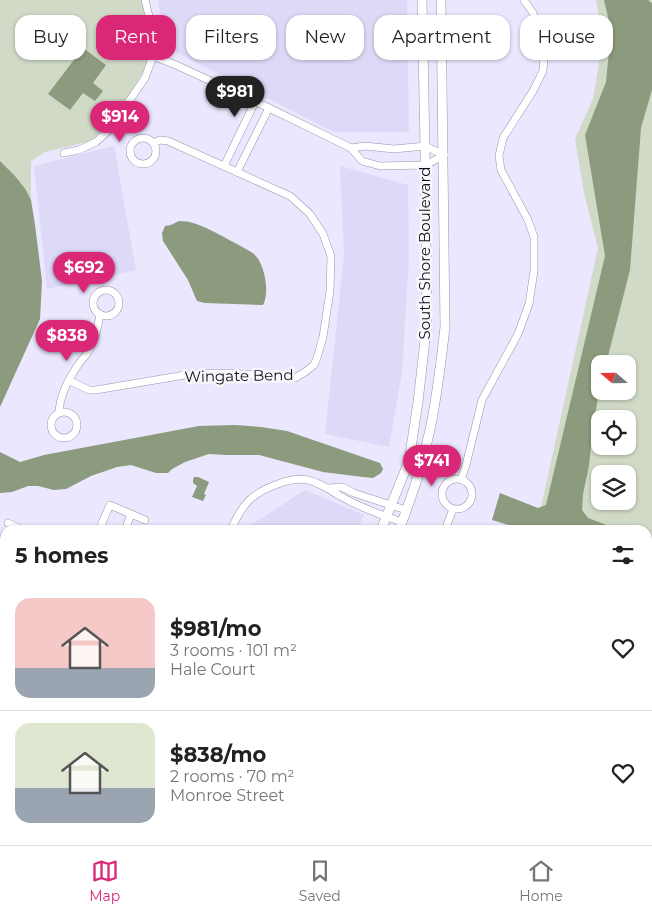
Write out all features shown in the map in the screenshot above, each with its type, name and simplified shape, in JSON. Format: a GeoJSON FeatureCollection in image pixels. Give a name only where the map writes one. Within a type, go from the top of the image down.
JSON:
{"type":"FeatureCollection","features":[{"type":"Feature","properties":{"kind":"street"},"geometry":{"type":"LineString","coordinates":[[145,0],[149,15]]}},
{"type":"Feature","properties":{"kind":"street","name":"South Shore Boulevard"},"geometry":{"type":"LineString","coordinates":[[383,525],[409,461],[427,322],[422,0]]}},
{"type":"Feature","properties":{"kind":"street","name":"South Shore Boulevard"},"geometry":{"type":"LineString","coordinates":[[400,525],[429,435],[445,327],[441,0]]}},
{"type":"Feature","properties":{"kind":"street"},"geometry":{"type":"LineString","coordinates":[[461,480],[482,400],[518,334],[529,304],[534,271],[534,237],[528,220],[501,170],[499,156],[502,138],[533,91],[543,71],[544,56],[541,33],[533,13],[524,0]]}},
{"type":"Feature","properties":{"kind":"street"},"geometry":{"type":"LineString","coordinates":[[64,153],[79,150],[96,142],[109,130],[145,78],[152,60]]}},
{"type":"Feature","properties":{"kind":"street"},"geometry":{"type":"LineString","coordinates":[[163,60],[351,148],[362,161],[380,166],[426,165],[444,155]]}},
{"type":"Feature","properties":{"kind":"street"},"geometry":{"type":"LineString","coordinates":[[224,166],[255,102]]}},
{"type":"Feature","properties":{"kind":"street"},"geometry":{"type":"LineString","coordinates":[[237,172],[269,108]]}},
{"type":"Feature","properties":{"kind":"street","name":"Wingate Bend"},"geometry":{"type":"LineString","coordinates":[[70,380],[89,390],[96,390],[190,374],[230,373],[295,378],[314,365],[317,358],[323,337],[330,291],[331,256],[323,234],[310,214],[290,196],[224,166],[168,141],[160,140],[154,144]]}},
{"type":"Feature","properties":{"kind":"street"},"geometry":{"type":"LineString","coordinates":[[234,144],[248,150]]}},
{"type":"Feature","properties":{"kind":"street"},"geometry":{"type":"LineString","coordinates":[[351,148],[365,146],[394,149],[425,146],[444,155]]}},
{"type":"Feature","properties":{"kind":"street"},"geometry":{"type":"LineString","coordinates":[[59,412],[61,400],[70,380],[78,364],[89,350],[100,314]]}},
{"type":"Feature","properties":{"kind":"street"},"geometry":{"type":"LineString","coordinates":[[234,525],[243,507],[256,494],[268,487],[299,478],[310,480],[329,488],[341,497],[386,517],[398,525]]}},
{"type":"Feature","properties":{"kind":"street"},"geometry":{"type":"LineString","coordinates":[[452,480],[461,480],[471,489],[471,498],[466,506],[453,509],[445,504],[442,490],[452,480]]}},
{"type":"Feature","properties":{"kind":"street"},"geometry":{"type":"LineString","coordinates":[[329,488],[342,487],[354,493],[406,510]]}},
{"type":"Feature","properties":{"kind":"street"},"geometry":{"type":"LineString","coordinates":[[101,525],[110,506],[145,520]]}},
{"type":"Feature","properties":{"kind":"street"},"geometry":{"type":"LineString","coordinates":[[447,525],[453,509]]}},
{"type":"Feature","properties":{"kind":"street"},"geometry":{"type":"LineString","coordinates":[[127,525],[132,514]]}},
{"type":"Feature","properties":{"kind":"shaded area"},"geometry":{"type":"Polygon","coordinates":[[[0,0],[146,0],[148,15],[96,15],[96,60],[150,60],[118,112],[91,141],[45,152],[31,161],[31,200],[15,176],[0,161],[0,0]]]}},
{"type":"Feature","properties":{"kind":"shaded area"},"geometry":{"type":"Polygon","coordinates":[[[158,0],[407,0],[407,15],[374,15],[374,60],[408,60],[409,132],[334,132],[192,60],[276,60],[276,15],[186,15],[186,57],[176,52],[176,15],[161,15],[158,0]]]}},
{"type":"Feature","properties":{"kind":"shaded area"},"geometry":{"type":"Polygon","coordinates":[[[596,0],[652,0],[652,525],[537,525],[598,248],[584,193],[575,139],[593,99],[600,60],[613,60],[613,15],[599,15],[596,0]]]}},
{"type":"Feature","properties":{"kind":"shaded area"},"geometry":{"type":"Polygon","coordinates":[[[604,0],[648,0],[652,3],[652,90],[641,128],[630,270],[608,355],[591,355],[591,400],[598,400],[596,410],[591,410],[591,446],[582,510],[588,518],[607,525],[508,525],[492,520],[500,493],[538,508],[546,505],[605,256],[585,135],[606,82],[608,60],[613,60],[613,15],[608,15],[604,0]]]}},
{"type":"Feature","properties":{"kind":"shaded area"},"geometry":{"type":"Polygon","coordinates":[[[86,50],[96,58],[96,60],[106,65],[93,83],[103,91],[95,101],[83,93],[70,110],[48,94],[74,60],[86,60],[86,50]]]}},
{"type":"Feature","properties":{"kind":"shaded area"},"geometry":{"type":"Polygon","coordinates":[[[114,146],[136,270],[47,289],[34,166],[114,146]]]}},
{"type":"Feature","properties":{"kind":"shaded area"},"geometry":{"type":"Polygon","coordinates":[[[0,161],[15,176],[31,200],[42,281],[40,319],[0,407],[0,161]]]}},
{"type":"Feature","properties":{"kind":"shaded area"},"geometry":{"type":"Polygon","coordinates":[[[340,166],[408,185],[409,257],[402,373],[389,447],[325,434],[344,256],[340,166]]]}},
{"type":"Feature","properties":{"kind":"shaded area"},"geometry":{"type":"Polygon","coordinates":[[[179,221],[194,223],[209,229],[254,254],[264,271],[266,293],[263,305],[205,303],[197,301],[188,280],[163,241],[162,233],[165,226],[179,221]]]}},
{"type":"Feature","properties":{"kind":"shaded area"},"geometry":{"type":"Polygon","coordinates":[[[235,425],[287,431],[380,463],[383,469],[381,473],[373,478],[323,472],[259,455],[209,454],[185,462],[168,473],[156,473],[131,465],[117,467],[91,476],[66,489],[54,490],[38,486],[28,486],[12,492],[0,493],[0,452],[20,462],[44,455],[199,426],[235,425]]]}},
{"type":"Feature","properties":{"kind":"shaded area"},"geometry":{"type":"Polygon","coordinates":[[[194,477],[209,482],[203,501],[192,497],[197,486],[193,483],[194,477]]]}},
{"type":"Feature","properties":{"kind":"shaded area"},"geometry":{"type":"Polygon","coordinates":[[[305,490],[364,515],[359,525],[251,525],[305,490]]]}}]}
